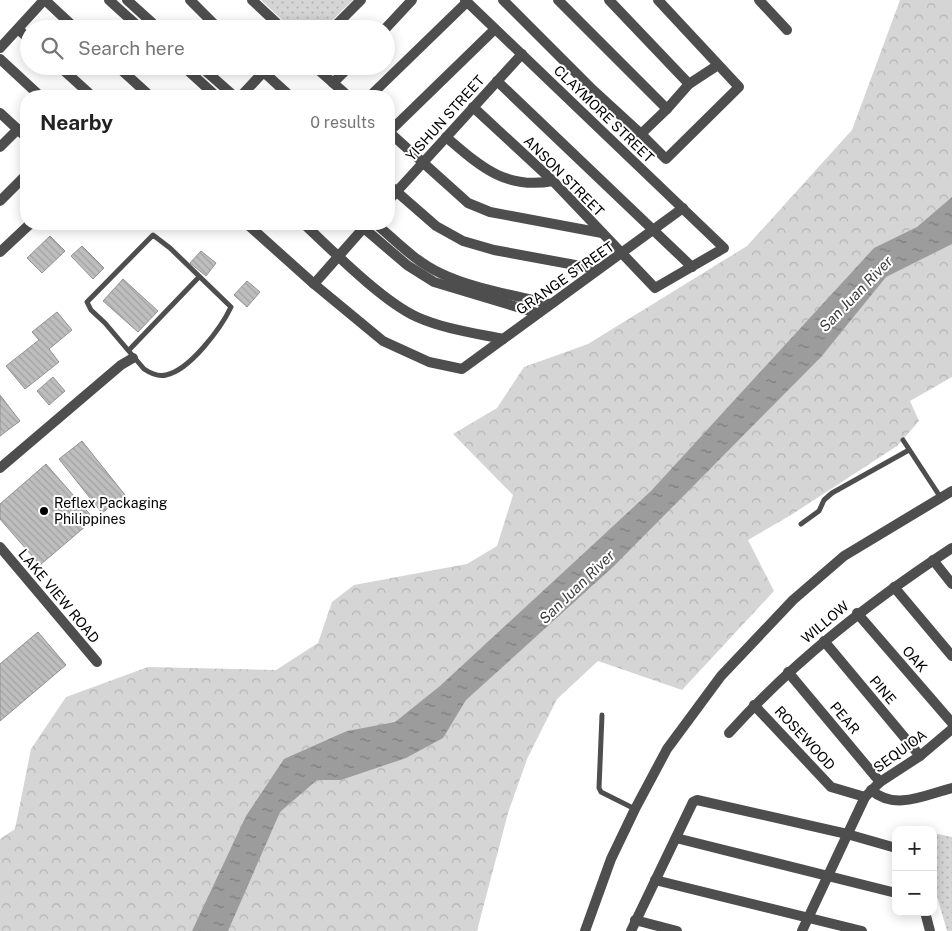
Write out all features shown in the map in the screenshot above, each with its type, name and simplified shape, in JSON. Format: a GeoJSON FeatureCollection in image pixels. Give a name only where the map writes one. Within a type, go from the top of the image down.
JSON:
{"type":"FeatureCollection","features":[{"type":"Feature","properties":{"kind":"street"},"geometry":{"type":"LineString","coordinates":[[26,20],[44,0],[66,20]]}},
{"type":"Feature","properties":{"kind":"street"},"geometry":{"type":"LineString","coordinates":[[109,0],[131,20]]}},
{"type":"Feature","properties":{"kind":"street"},"geometry":{"type":"LineString","coordinates":[[127,0],[149,20]]}},
{"type":"Feature","properties":{"kind":"street"},"geometry":{"type":"LineString","coordinates":[[190,0],[210,20]]}},
{"type":"Feature","properties":{"kind":"street"},"geometry":{"type":"LineString","coordinates":[[252,0],[273,20]]}},
{"type":"Feature","properties":{"kind":"street"},"geometry":{"type":"LineString","coordinates":[[341,20],[361,0]]}},
{"type":"Feature","properties":{"kind":"street"},"geometry":{"type":"LineString","coordinates":[[393,20],[412,0]]}},
{"type":"Feature","properties":{"kind":"street"},"geometry":{"type":"LineString","coordinates":[[503,0],[666,160],[739,88],[658,0]]}},
{"type":"Feature","properties":{"kind":"street"},"geometry":{"type":"LineString","coordinates":[[558,0],[667,110]]}},
{"type":"Feature","properties":{"kind":"street"},"geometry":{"type":"LineString","coordinates":[[609,0],[689,84]]}},
{"type":"Feature","properties":{"kind":"street"},"geometry":{"type":"LineString","coordinates":[[759,0],[787,30]]}},
{"type":"Feature","properties":{"kind":"street"},"geometry":{"type":"LineString","coordinates":[[395,71],[466,1]]}},
{"type":"Feature","properties":{"kind":"street","name":"CLAYMORE STREET"},"geometry":{"type":"LineString","coordinates":[[466,1],[724,248],[692,267]]}},
{"type":"Feature","properties":{"kind":"street"},"geometry":{"type":"LineString","coordinates":[[0,48],[18,29]]}},
{"type":"Feature","properties":{"kind":"street"},"geometry":{"type":"LineString","coordinates":[[395,126],[495,29]]}},
{"type":"Feature","properties":{"kind":"street","name":"YISHUN STREET"},"geometry":{"type":"LineString","coordinates":[[395,186],[423,162],[522,54]]}},
{"type":"Feature","properties":{"kind":"street"},"geometry":{"type":"LineString","coordinates":[[0,59],[34,90]]}},
{"type":"Feature","properties":{"kind":"street"},"geometry":{"type":"LineString","coordinates":[[641,134],[667,110],[689,84],[718,65]]}},
{"type":"Feature","properties":{"kind":"street"},"geometry":{"type":"LineString","coordinates":[[69,75],[85,90]]}},
{"type":"Feature","properties":{"kind":"street"},"geometry":{"type":"LineString","coordinates":[[127,75],[143,90]]}},
{"type":"Feature","properties":{"kind":"street"},"geometry":{"type":"LineString","coordinates":[[193,75],[209,90]]}},
{"type":"Feature","properties":{"kind":"street"},"geometry":{"type":"LineString","coordinates":[[210,75],[227,90]]}},
{"type":"Feature","properties":{"kind":"street"},"geometry":{"type":"LineString","coordinates":[[246,90],[258,75]]}},
{"type":"Feature","properties":{"kind":"street"},"geometry":{"type":"LineString","coordinates":[[270,75],[284,90]]}},
{"type":"Feature","properties":{"kind":"street"},"geometry":{"type":"LineString","coordinates":[[324,75],[341,90]]}},
{"type":"Feature","properties":{"kind":"street"},"geometry":{"type":"LineString","coordinates":[[334,84],[342,75]]}},
{"type":"Feature","properties":{"kind":"street"},"geometry":{"type":"LineString","coordinates":[[376,90],[391,75]]}},
{"type":"Feature","properties":{"kind":"street"},"geometry":{"type":"LineString","coordinates":[[497,81],[692,267]]}},
{"type":"Feature","properties":{"kind":"street","name":"ANSON STREET"},"geometry":{"type":"LineString","coordinates":[[473,107],[553,181],[655,288],[692,267]]}},
{"type":"Feature","properties":{"kind":"street"},"geometry":{"type":"LineString","coordinates":[[0,113],[18,130],[0,147]]}},
{"type":"Feature","properties":{"kind":"street"},"geometry":{"type":"LineString","coordinates":[[395,137],[440,180],[468,203],[490,212],[602,233]]}},
{"type":"Feature","properties":{"kind":"street"},"geometry":{"type":"LineString","coordinates":[[446,137],[486,170],[507,178],[534,184],[553,181]]}},
{"type":"Feature","properties":{"kind":"street"},"geometry":{"type":"LineString","coordinates":[[0,201],[20,182]]}},
{"type":"Feature","properties":{"kind":"street"},"geometry":{"type":"LineString","coordinates":[[395,190],[436,226],[463,241],[494,250],[597,269]]}},
{"type":"Feature","properties":{"kind":"street","name":"GRANGE STREET"},"geometry":{"type":"LineString","coordinates":[[314,284],[383,341],[429,362],[462,369],[597,269],[654,231],[683,208]]}},
{"type":"Feature","properties":{"kind":"street"},"geometry":{"type":"LineString","coordinates":[[0,252],[24,230]]}},
{"type":"Feature","properties":{"kind":"street"},"geometry":{"type":"LineString","coordinates":[[254,230],[314,284],[359,230]]}},
{"type":"Feature","properties":{"kind":"street"},"geometry":{"type":"LineString","coordinates":[[311,230],[385,296],[416,316],[446,327],[503,339]]}},
{"type":"Feature","properties":{"kind":"street"},"geometry":{"type":"LineString","coordinates":[[368,230],[407,266],[434,282],[537,313]]}},
{"type":"Feature","properties":{"kind":"street"},"geometry":{"type":"LineString","coordinates":[[383,230],[413,256],[439,273],[464,282],[550,304]]}},
{"type":"Feature","properties":{"kind":"street"},"geometry":{"type":"LineString","coordinates":[[0,468],[121,365],[131,354]]}},
{"type":"Feature","properties":{"kind":"street"},"geometry":{"type":"LineString","coordinates":[[585,931],[611,859],[635,809],[668,749],[721,676],[786,607],[844,556],[952,491]]}},
{"type":"Feature","properties":{"kind":"street","name":"LAKE VIEW ROAD"},"geometry":{"type":"LineString","coordinates":[[0,547],[97,662]]}},
{"type":"Feature","properties":{"kind":"street","name":"WILLOW"},"geometry":{"type":"LineString","coordinates":[[729,733],[788,672],[857,613],[952,548]]}},
{"type":"Feature","properties":{"kind":"street"},"geometry":{"type":"LineString","coordinates":[[933,560],[952,584]]}},
{"type":"Feature","properties":{"kind":"street"},"geometry":{"type":"LineString","coordinates":[[894,587],[952,656]]}},
{"type":"Feature","properties":{"kind":"street","name":"OAK"},"geometry":{"type":"LineString","coordinates":[[857,613],[952,723]]}},
{"type":"Feature","properties":{"kind":"street","name":"PINE"},"geometry":{"type":"LineString","coordinates":[[824,641],[920,756]]}},
{"type":"Feature","properties":{"kind":"street","name":"PEAR"},"geometry":{"type":"LineString","coordinates":[[788,672],[880,782]]}},
{"type":"Feature","properties":{"kind":"street","name":"ROSEWOOD"},"geometry":{"type":"LineString","coordinates":[[754,705],[832,787],[904,801],[952,788]]}},
{"type":"Feature","properties":{"kind":"street","name":"SEQUIOA"},"geometry":{"type":"LineString","coordinates":[[868,793],[880,782],[920,756],[952,729]]}},
{"type":"Feature","properties":{"kind":"street"},"geometry":{"type":"LineString","coordinates":[[802,931],[868,793]]}},
{"type":"Feature","properties":{"kind":"street"},"geometry":{"type":"LineString","coordinates":[[631,931],[693,802],[703,800],[847,834],[892,847]]}},
{"type":"Feature","properties":{"kind":"street"},"geometry":{"type":"LineString","coordinates":[[676,838],[892,892]]}},
{"type":"Feature","properties":{"kind":"street"},"geometry":{"type":"LineString","coordinates":[[655,880],[856,930]]}},
{"type":"Feature","properties":{"kind":"street"},"geometry":{"type":"LineString","coordinates":[[926,916],[930,931]]}},
{"type":"Feature","properties":{"kind":"street"},"geometry":{"type":"LineString","coordinates":[[635,920],[677,931]]}},
{"type":"Feature","properties":{"kind":"lane"},"geometry":{"type":"LineString","coordinates":[[153,235],[170,248],[199,278],[231,306],[224,323],[184,367],[165,375],[152,374],[131,354],[91,310],[87,302],[153,235]]}},
{"type":"Feature","properties":{"kind":"lane"},"geometry":{"type":"LineString","coordinates":[[131,354],[199,278]]}},
{"type":"Feature","properties":{"kind":"lane"},"geometry":{"type":"LineString","coordinates":[[903,440],[941,498]]}},
{"type":"Feature","properties":{"kind":"lane"},"geometry":{"type":"LineString","coordinates":[[801,524],[819,510],[824,500],[832,493],[909,450]]}},
{"type":"Feature","properties":{"kind":"lane"},"geometry":{"type":"LineString","coordinates":[[602,715],[599,788],[601,792],[635,809]]}},
{"type":"Feature","properties":{"kind":"green space"},"geometry":{"type":"Polygon","coordinates":[[[261,0],[353,0],[332,20],[282,20],[261,0]]]}},
{"type":"Feature","properties":{"kind":"green space"},"geometry":{"type":"Polygon","coordinates":[[[900,0],[952,0],[952,377],[910,401],[919,421],[897,446],[791,515],[748,540],[774,591],[682,690],[598,661],[557,699],[527,759],[508,813],[477,931],[0,931],[0,839],[15,829],[31,749],[66,697],[148,667],[276,670],[318,643],[332,602],[354,585],[467,564],[497,546],[513,495],[453,434],[497,408],[524,367],[588,344],[747,246],[852,130],[900,0]]]}},
{"type":"Feature","properties":{"kind":"green space"},"geometry":{"type":"Polygon","coordinates":[[[937,834],[952,837],[952,931],[947,931],[937,896],[937,834]]]}},
{"type":"Feature","properties":{"kind":"water","name":"San Juan River"},"geometry":{"type":"Polygon","coordinates":[[[952,197],[952,244],[886,277],[821,357],[614,566],[466,700],[443,738],[406,758],[341,780],[317,780],[280,812],[228,931],[192,931],[246,816],[284,759],[347,731],[395,722],[440,686],[651,491],[874,248],[917,227],[952,197]]]}},
{"type":"Feature","properties":{"kind":"building"},"geometry":{"type":"Polygon","coordinates":[[[50,236],[65,251],[42,273],[27,258],[50,236]]]}},
{"type":"Feature","properties":{"kind":"building"},"geometry":{"type":"Polygon","coordinates":[[[82,246],[104,268],[93,279],[71,256],[82,246]]]}},
{"type":"Feature","properties":{"kind":"building"},"geometry":{"type":"Polygon","coordinates":[[[201,251],[216,263],[206,276],[190,263],[201,251]]]}},
{"type":"Feature","properties":{"kind":"building"},"geometry":{"type":"Polygon","coordinates":[[[123,279],[158,311],[138,332],[103,301],[123,279]]]}},
{"type":"Feature","properties":{"kind":"building"},"geometry":{"type":"Polygon","coordinates":[[[247,281],[260,292],[247,307],[234,295],[247,281]]]}},
{"type":"Feature","properties":{"kind":"building"},"geometry":{"type":"Polygon","coordinates":[[[57,312],[72,330],[49,349],[59,362],[25,389],[6,366],[39,340],[32,332],[57,312]]]}},
{"type":"Feature","properties":{"kind":"building"},"geometry":{"type":"Polygon","coordinates":[[[53,377],[65,391],[49,405],[37,391],[53,377]]]}},
{"type":"Feature","properties":{"kind":"building"},"geometry":{"type":"Polygon","coordinates":[[[0,395],[20,421],[0,436],[0,395]]]}},
{"type":"Feature","properties":{"kind":"building"},"geometry":{"type":"Polygon","coordinates":[[[82,441],[125,495],[102,513],[59,459],[82,441]]]}},
{"type":"Feature","properties":{"kind":"building","name":"Reflex Packaging Philippines"},"geometry":{"type":"Polygon","coordinates":[[[46,464],[94,519],[40,565],[0,519],[0,504],[46,464]]]}},
{"type":"Feature","properties":{"kind":"building"},"geometry":{"type":"Polygon","coordinates":[[[38,632],[66,665],[0,721],[0,664],[38,632]]]}},
{"type":"Feature","properties":{"kind":"place","name":"Reflex Packaging Philippines"},"geometry":{"type":"Point","coordinates":[44,511]}}]}
